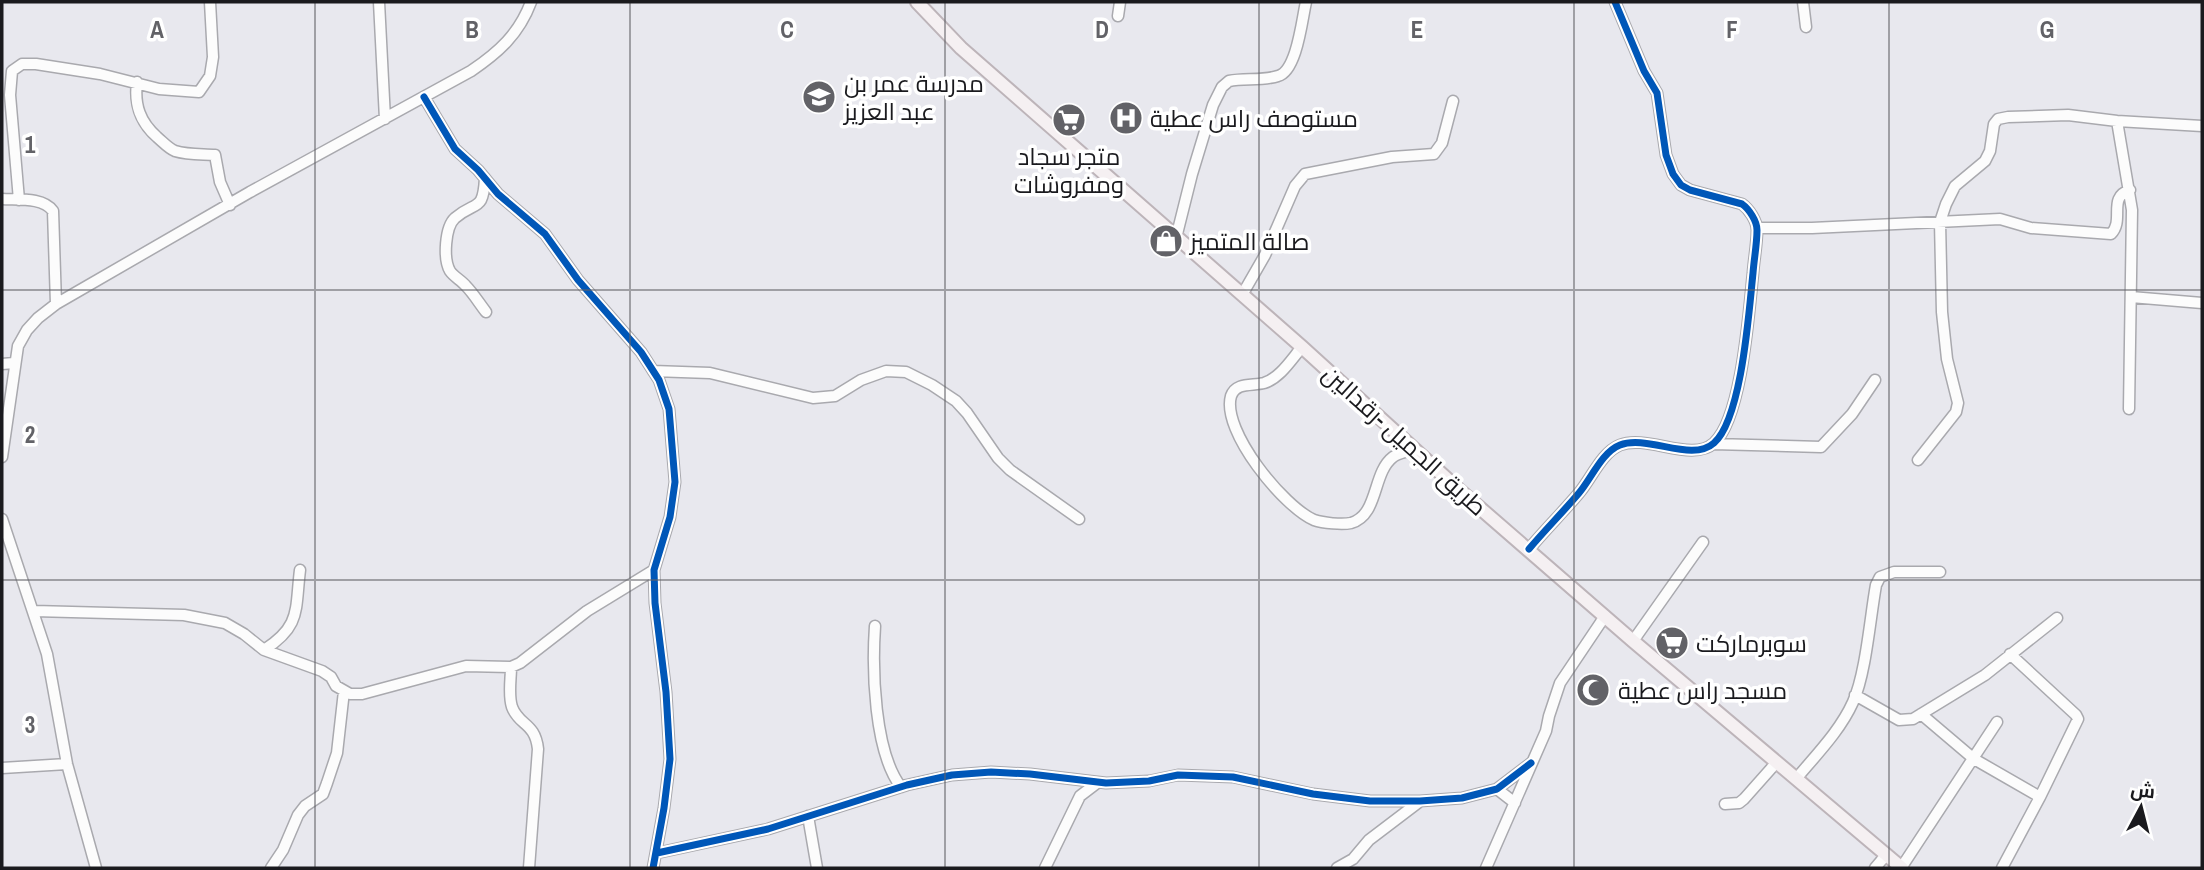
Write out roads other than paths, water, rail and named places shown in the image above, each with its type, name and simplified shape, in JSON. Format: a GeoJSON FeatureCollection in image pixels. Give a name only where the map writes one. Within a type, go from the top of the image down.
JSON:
{"type":"FeatureCollection","features":[{"type":"Feature","properties":{"kind":"main road","name":"طريق الجميل -رقدالين"},"geometry":{"type":"LineString","coordinates":[[916,2],[961,48],[1302,347],[1413,449],[1633,641],[1901,868]]}},
{"type":"Feature","properties":{"kind":"street"},"geometry":{"type":"LineString","coordinates":[[19,200],[10,94],[12,71],[22,64],[36,64],[137,82],[159,89],[183,93],[199,92],[211,76],[213,57],[210,2]]}},
{"type":"Feature","properties":{"kind":"street"},"geometry":{"type":"LineString","coordinates":[[379,2],[385,119]]}},
{"type":"Feature","properties":{"kind":"street"},"geometry":{"type":"LineString","coordinates":[[2,457],[18,346],[38,318],[56,304],[495,55],[511,40],[531,2]]}},
{"type":"Feature","properties":{"kind":"street"},"geometry":{"type":"LineString","coordinates":[[1118,16],[1120,2]]}},
{"type":"Feature","properties":{"kind":"street"},"geometry":{"type":"LineString","coordinates":[[1176,238],[1192,174],[1217,94],[1229,81],[1279,76],[1287,71],[1296,49],[1306,2]]}},
{"type":"Feature","properties":{"kind":"street"},"geometry":{"type":"LineString","coordinates":[[1615,2],[1644,71],[1657,93],[1666,155],[1673,174],[1681,185],[1690,190],[1747,207],[1758,228],[1744,353],[1724,430],[1713,444]]}},
{"type":"Feature","properties":{"kind":"street"},"geometry":{"type":"LineString","coordinates":[[1804,2],[1806,27]]}},
{"type":"Feature","properties":{"kind":"street"},"geometry":{"type":"LineString","coordinates":[[137,82],[135,98],[138,112],[149,131],[173,150],[215,155],[220,182],[230,205]]}},
{"type":"Feature","properties":{"kind":"street"},"geometry":{"type":"LineString","coordinates":[[424,97],[455,149],[498,194],[545,234],[578,280],[641,352],[659,380],[668,409],[675,482],[670,517],[654,570],[670,759],[653,868]]}},
{"type":"Feature","properties":{"kind":"street"},"geometry":{"type":"LineString","coordinates":[[1242,295],[1265,255],[1295,186],[1305,174],[1392,157],[1434,154],[1442,143],[1452,101]]}},
{"type":"Feature","properties":{"kind":"street"},"geometry":{"type":"LineString","coordinates":[[1918,460],[1956,412],[1958,402],[1947,359],[1942,312],[1940,222],[1955,186],[1985,161],[1990,151],[1994,124],[1998,120],[2023,116],[2068,115],[2202,126]]}},
{"type":"Feature","properties":{"kind":"street"},"geometry":{"type":"LineString","coordinates":[[2117,121],[2130,190],[2129,409]]}},
{"type":"Feature","properties":{"kind":"street"},"geometry":{"type":"LineString","coordinates":[[485,178],[484,194],[480,202],[475,208],[454,219],[449,229],[447,264],[451,274],[465,285],[486,312]]}},
{"type":"Feature","properties":{"kind":"street"},"geometry":{"type":"LineString","coordinates":[[1758,228],[2000,219],[2044,230],[2111,234],[2116,228],[2119,197],[2122,192],[2130,190]]}},
{"type":"Feature","properties":{"kind":"street"},"geometry":{"type":"LineString","coordinates":[[2,199],[40,202],[53,211],[56,304]]}},
{"type":"Feature","properties":{"kind":"street"},"geometry":{"type":"LineString","coordinates":[[2131,297],[2202,303]]}},
{"type":"Feature","properties":{"kind":"street"},"geometry":{"type":"LineString","coordinates":[[1302,347],[1276,378],[1234,390],[1231,398],[1237,436],[1250,458],[1297,509],[1315,520],[1349,523],[1360,519],[1369,507],[1383,470],[1393,457],[1413,449]]}},
{"type":"Feature","properties":{"kind":"street"},"geometry":{"type":"LineString","coordinates":[[2,364],[14,363]]}},
{"type":"Feature","properties":{"kind":"street"},"geometry":{"type":"LineString","coordinates":[[653,371],[710,373],[813,398],[835,396],[861,380],[886,371],[906,372],[956,401],[1010,470],[1079,519]]}},
{"type":"Feature","properties":{"kind":"street"},"geometry":{"type":"LineString","coordinates":[[1529,549],[1579,493],[1611,450],[1620,445],[1633,442],[1683,450],[1700,449],[1713,444],[1821,446],[1852,414],[1875,380]]}},
{"type":"Feature","properties":{"kind":"street"},"geometry":{"type":"LineString","coordinates":[[2,519],[47,653],[67,764],[96,868]]}},
{"type":"Feature","properties":{"kind":"street"},"geometry":{"type":"LineString","coordinates":[[1633,641],[1703,542]]}},
{"type":"Feature","properties":{"kind":"street"},"geometry":{"type":"LineString","coordinates":[[264,650],[279,640],[292,626],[300,570]]}},
{"type":"Feature","properties":{"kind":"street"},"geometry":{"type":"LineString","coordinates":[[34,611],[184,615],[225,624],[244,634],[264,650],[322,671],[344,691],[362,694],[466,666],[511,667],[520,663],[587,611],[654,570]]}},
{"type":"Feature","properties":{"kind":"street"},"geometry":{"type":"LineString","coordinates":[[1796,779],[1838,728],[1855,695],[1875,585],[1880,577],[1894,572],[1940,572]]}},
{"type":"Feature","properties":{"kind":"street"},"geometry":{"type":"LineString","coordinates":[[1486,868],[1546,731],[1560,682],[1605,616]]}},
{"type":"Feature","properties":{"kind":"street"},"geometry":{"type":"LineString","coordinates":[[1855,695],[1899,720],[1906,721],[1975,683],[2057,618]]}},
{"type":"Feature","properties":{"kind":"street"},"geometry":{"type":"LineString","coordinates":[[875,626],[872,666],[880,718],[890,766],[901,787]]}},
{"type":"Feature","properties":{"kind":"street"},"geometry":{"type":"LineString","coordinates":[[2002,868],[2078,719],[2010,654]]}},
{"type":"Feature","properties":{"kind":"street"},"geometry":{"type":"LineString","coordinates":[[511,667],[511,705],[517,716],[537,734],[528,868]]}},
{"type":"Feature","properties":{"kind":"street"},"geometry":{"type":"LineString","coordinates":[[271,868],[283,850],[298,815],[305,806],[323,794],[337,753],[344,691]]}},
{"type":"Feature","properties":{"kind":"street"},"geometry":{"type":"LineString","coordinates":[[1921,714],[1974,759],[2040,797]]}},
{"type":"Feature","properties":{"kind":"street"},"geometry":{"type":"LineString","coordinates":[[1901,868],[1997,722]]}},
{"type":"Feature","properties":{"kind":"street"},"geometry":{"type":"LineString","coordinates":[[657,853],[768,829],[901,787],[952,775],[991,772],[1097,782],[1138,782],[1178,775],[1233,777],[1313,794],[1370,801],[1420,801],[1480,795],[1497,789],[1531,763]]}},
{"type":"Feature","properties":{"kind":"street"},"geometry":{"type":"LineString","coordinates":[[1725,804],[1739,803],[1744,799],[1776,763]]}},
{"type":"Feature","properties":{"kind":"street"},"geometry":{"type":"LineString","coordinates":[[2,768],[67,764]]}},
{"type":"Feature","properties":{"kind":"street"},"geometry":{"type":"LineString","coordinates":[[1045,868],[1080,796],[1097,782]]}},
{"type":"Feature","properties":{"kind":"street"},"geometry":{"type":"LineString","coordinates":[[1497,789],[1515,803]]}},
{"type":"Feature","properties":{"kind":"street"},"geometry":{"type":"LineString","coordinates":[[1337,868],[1353,859],[1369,840],[1420,801]]}},
{"type":"Feature","properties":{"kind":"street"},"geometry":{"type":"LineString","coordinates":[[808,816],[817,868]]}},
{"type":"Feature","properties":{"kind":"street"},"geometry":{"type":"LineString","coordinates":[[1875,868],[1886,855]]}},
{"type":"Feature","properties":{"kind":"place","name":"مدرسة عمر بن عبد العزيز"},"geometry":{"type":"Point","coordinates":[819,97]}},
{"type":"Feature","properties":{"kind":"place","name":"مستوصف راس عطية"},"geometry":{"type":"Point","coordinates":[1126,118]}},
{"type":"Feature","properties":{"kind":"place","name":"متجر سجاد ومفروشات"},"geometry":{"type":"Point","coordinates":[1069,120]}},
{"type":"Feature","properties":{"kind":"place","name":"صالة المتميز"},"geometry":{"type":"Point","coordinates":[1166,241]}},
{"type":"Feature","properties":{"kind":"place","name":"سوبرماركت"},"geometry":{"type":"Point","coordinates":[1672,643]}},
{"type":"Feature","properties":{"kind":"place","name":"مسجد راس عطية"},"geometry":{"type":"Point","coordinates":[1593,690]}}]}
